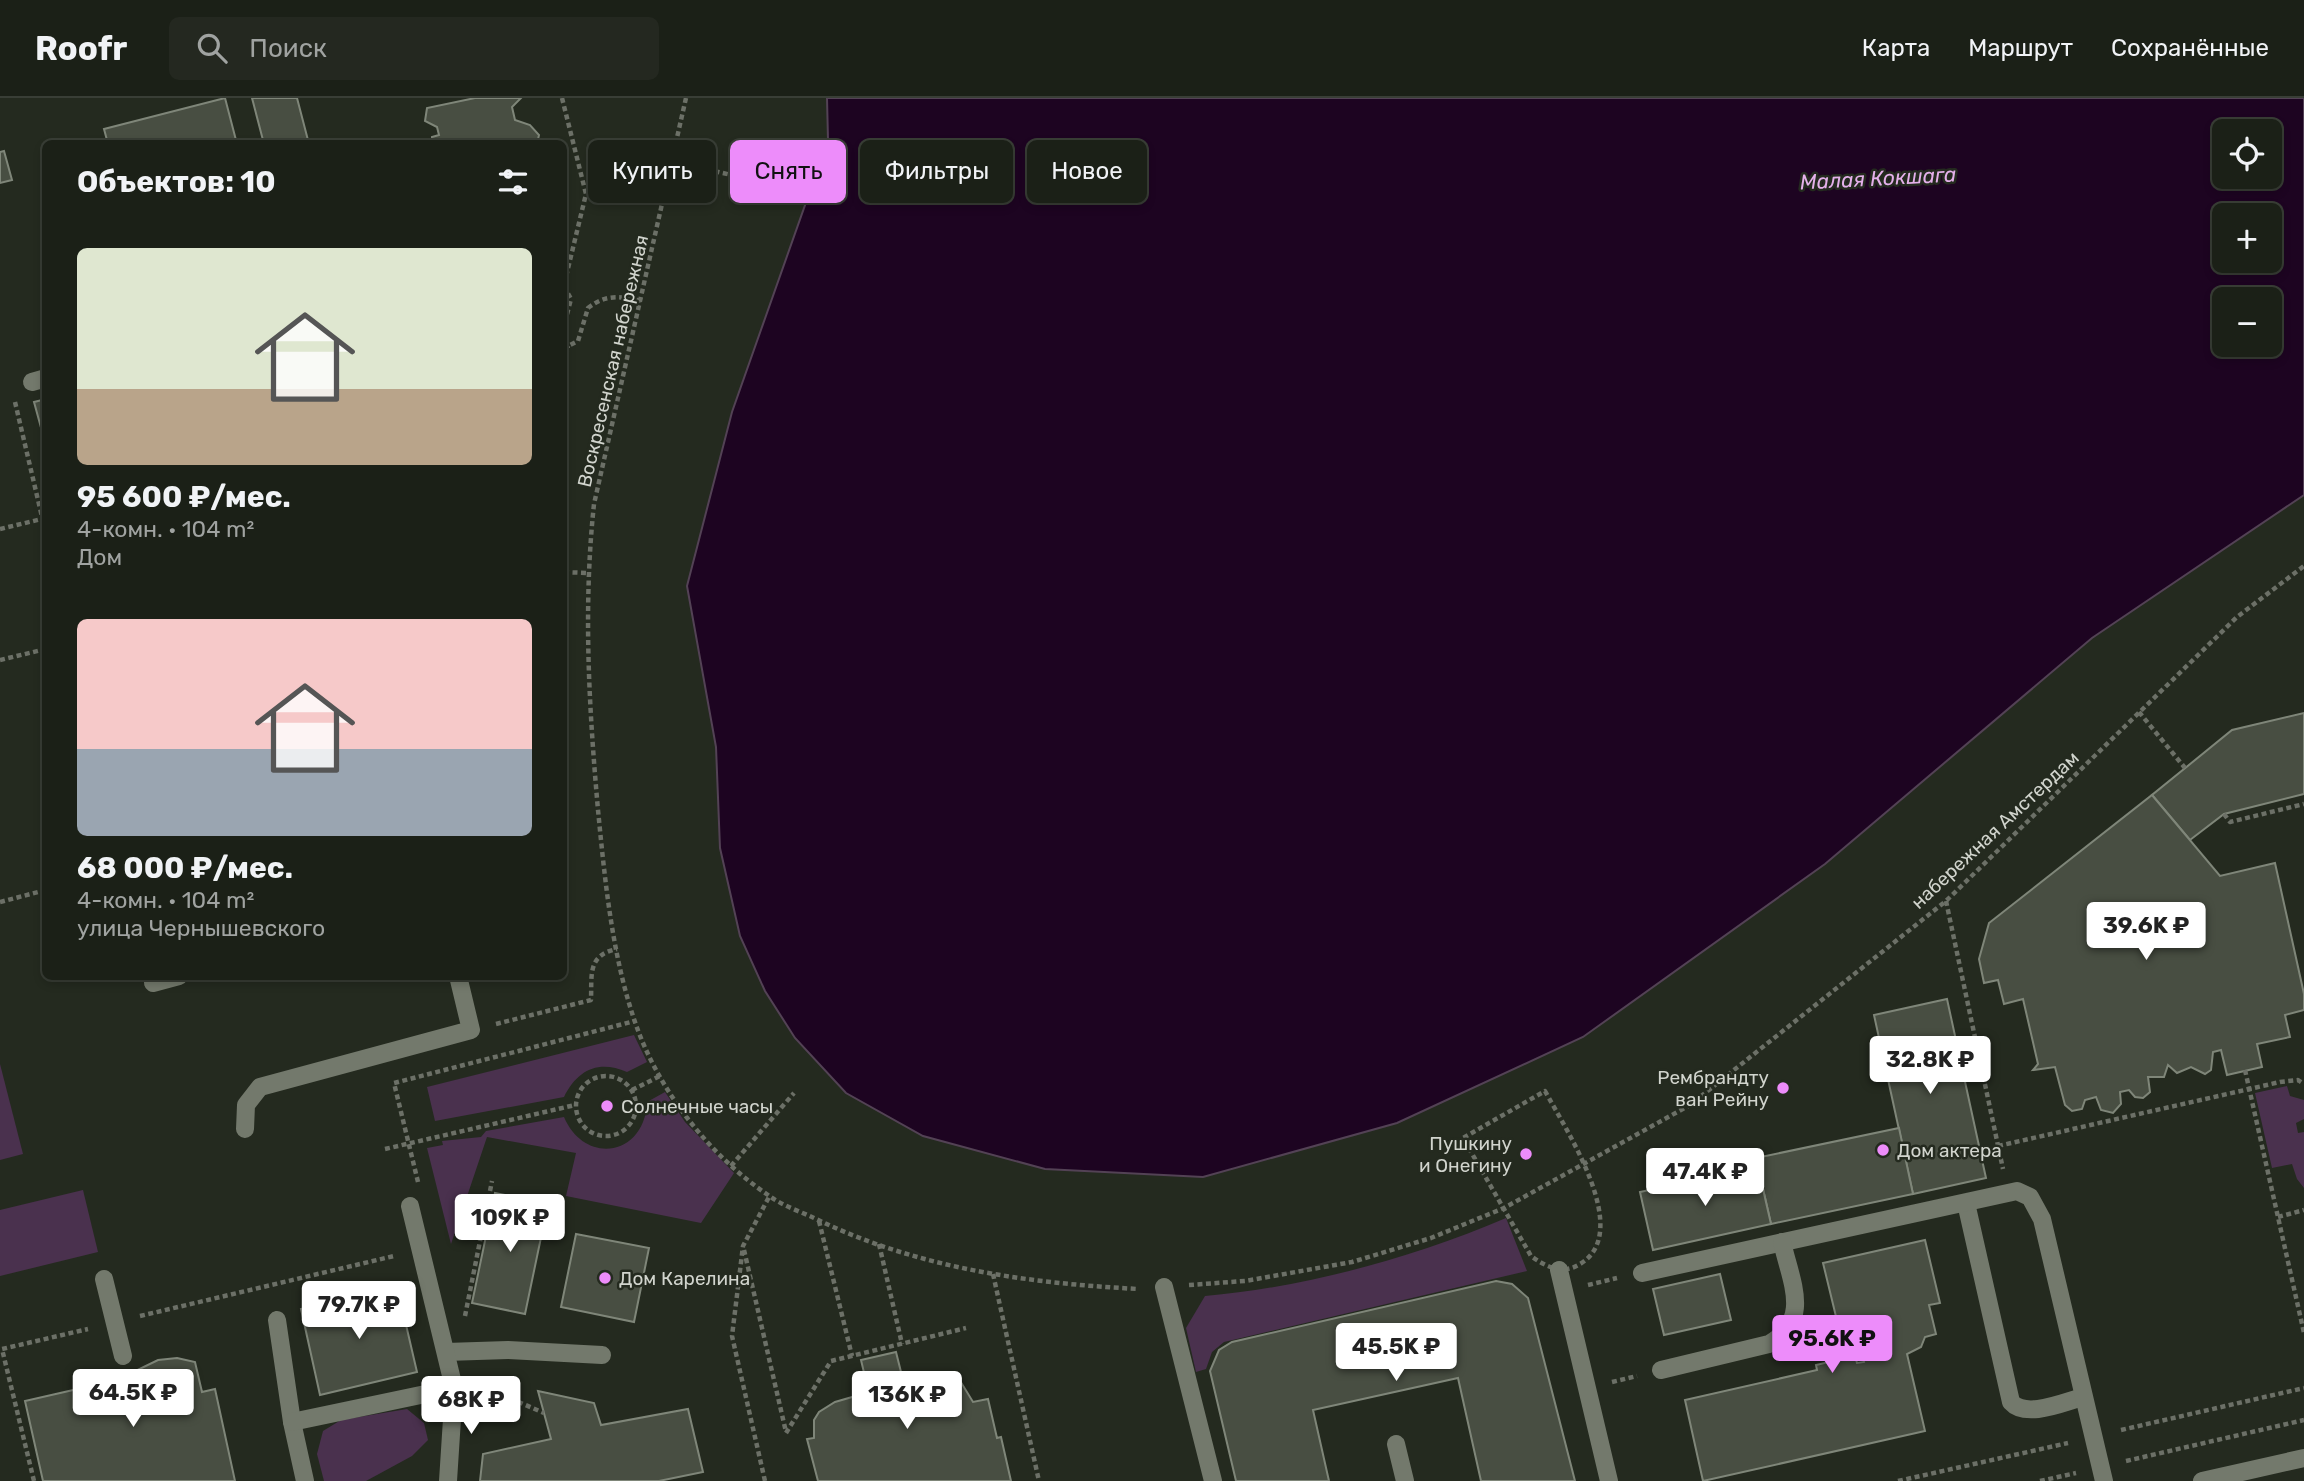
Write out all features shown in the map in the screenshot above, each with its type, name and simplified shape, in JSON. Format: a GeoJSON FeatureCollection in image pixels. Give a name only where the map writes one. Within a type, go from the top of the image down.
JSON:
{"type":"FeatureCollection","features":[{"type":"Feature","properties":{"kind":"street"},"geometry":{"type":"LineString","coordinates":[[153,983],[164,980]]}},
{"type":"Feature","properties":{"kind":"street"},"geometry":{"type":"LineString","coordinates":[[245,1129],[246,1105],[260,1087],[471,1030],[459,980]]}},
{"type":"Feature","properties":{"kind":"street"},"geometry":{"type":"LineString","coordinates":[[1642,1273],[2017,1191],[2029,1197],[2042,1220],[2102,1474]]}},
{"type":"Feature","properties":{"kind":"street"},"geometry":{"type":"LineString","coordinates":[[1966,1203],[2011,1402],[2015,1407],[2030,1410],[2083,1397]]}},
{"type":"Feature","properties":{"kind":"street"},"geometry":{"type":"LineString","coordinates":[[410,1206],[420,1250],[452,1351],[461,1390],[448,1481]]}},
{"type":"Feature","properties":{"kind":"street"},"geometry":{"type":"LineString","coordinates":[[1661,1370],[1769,1344],[1781,1337],[1791,1326],[1796,1314],[1782,1242]]}},
{"type":"Feature","properties":{"kind":"street"},"geometry":{"type":"LineString","coordinates":[[1559,1270],[1609,1481]]}},
{"type":"Feature","properties":{"kind":"street"},"geometry":{"type":"LineString","coordinates":[[104,1279],[123,1356]]}},
{"type":"Feature","properties":{"kind":"street"},"geometry":{"type":"LineString","coordinates":[[1164,1287],[1213,1481]]}},
{"type":"Feature","properties":{"kind":"street"},"geometry":{"type":"LineString","coordinates":[[277,1320],[292,1422],[305,1481]]}},
{"type":"Feature","properties":{"kind":"street"},"geometry":{"type":"LineString","coordinates":[[452,1351],[602,1355]]}},
{"type":"Feature","properties":{"kind":"street"},"geometry":{"type":"LineString","coordinates":[[292,1422],[461,1390]]}},
{"type":"Feature","properties":{"kind":"street"},"geometry":{"type":"LineString","coordinates":[[1396,1444],[1405,1481]]}},
{"type":"Feature","properties":{"kind":"street"},"geometry":{"type":"LineString","coordinates":[[2202,1481],[2304,1458]]}},
{"type":"Feature","properties":{"kind":"path"},"geometry":{"type":"LineString","coordinates":[[562,98],[586,194],[567,273]]}},
{"type":"Feature","properties":{"kind":"path","name":"Воскресенская набережная"},"geometry":{"type":"LineString","coordinates":[[677,140],[686,98]]}},
{"type":"Feature","properties":{"kind":"path","name":"Воскресенская набережная"},"geometry":{"type":"LineString","coordinates":[[664,203],[594,504],[586,573],[589,706],[603,856],[617,949],[635,1021],[660,1076],[687,1119],[732,1166],[769,1197],[819,1221],[936,1262],[1029,1282],[1138,1289],[1245,1282],[1352,1262],[1431,1238],[1504,1208],[1584,1164]]}},
{"type":"Feature","properties":{"kind":"path"},"geometry":{"type":"LineString","coordinates":[[567,292],[571,299],[567,314]]}},
{"type":"Feature","properties":{"kind":"path"},"geometry":{"type":"LineString","coordinates":[[567,344],[578,341],[588,308],[595,303],[611,296],[642,301]]}},
{"type":"Feature","properties":{"kind":"path"},"geometry":{"type":"LineString","coordinates":[[38,380],[20,390],[15,407],[42,510]]}},
{"type":"Feature","properties":{"kind":"path"},"geometry":{"type":"LineString","coordinates":[[0,529],[42,518]]}},
{"type":"Feature","properties":{"kind":"path","name":"набережная Амстердам"},"geometry":{"type":"LineString","coordinates":[[1584,1164],[1690,1105],[1946,901],[2237,617],[2304,566]]}},
{"type":"Feature","properties":{"kind":"path"},"geometry":{"type":"LineString","coordinates":[[567,572],[586,573]]}},
{"type":"Feature","properties":{"kind":"path"},"geometry":{"type":"LineString","coordinates":[[0,660],[42,650]]}},
{"type":"Feature","properties":{"kind":"path"},"geometry":{"type":"LineString","coordinates":[[2139,712],[2185,768]]}},
{"type":"Feature","properties":{"kind":"path"},"geometry":{"type":"LineString","coordinates":[[2224,814],[2230,822],[2304,804]]}},
{"type":"Feature","properties":{"kind":"path"},"geometry":{"type":"LineString","coordinates":[[0,902],[42,891]]}},
{"type":"Feature","properties":{"kind":"path"},"geometry":{"type":"LineString","coordinates":[[1946,901],[2008,1194]]}},
{"type":"Feature","properties":{"kind":"path"},"geometry":{"type":"LineString","coordinates":[[471,1030],[591,1000],[592,973],[596,960],[604,952],[617,949]]}},
{"type":"Feature","properties":{"kind":"path"},"geometry":{"type":"LineString","coordinates":[[394,1083],[635,1021]]}},
{"type":"Feature","properties":{"kind":"path"},"geometry":{"type":"LineString","coordinates":[[2245,1070],[2304,1333]]}},
{"type":"Feature","properties":{"kind":"path"},"geometry":{"type":"LineString","coordinates":[[600,1075],[612,1076],[632,1090],[636,1101],[631,1124],[611,1136],[599,1136],[588,1131],[579,1122],[575,1105],[580,1088],[600,1075]]}},
{"type":"Feature","properties":{"kind":"path"},"geometry":{"type":"LineString","coordinates":[[632,1090],[660,1076]]}},
{"type":"Feature","properties":{"kind":"path"},"geometry":{"type":"LineString","coordinates":[[1998,1146],[2249,1089],[2298,1080],[2304,1084]]}},
{"type":"Feature","properties":{"kind":"path"},"geometry":{"type":"LineString","coordinates":[[1545,1091],[1584,1164],[1602,1231],[1598,1247],[1588,1259],[1575,1268],[1559,1270],[1544,1266],[1531,1256],[1463,1138],[1545,1091]]}},
{"type":"Feature","properties":{"kind":"path"},"geometry":{"type":"LineString","coordinates":[[732,1166],[794,1093]]}},
{"type":"Feature","properties":{"kind":"path"},"geometry":{"type":"LineString","coordinates":[[385,1149],[575,1105]]}},
{"type":"Feature","properties":{"kind":"path"},"geometry":{"type":"LineString","coordinates":[[452,1351],[492,1181]]}},
{"type":"Feature","properties":{"kind":"path"},"geometry":{"type":"LineString","coordinates":[[765,1481],[732,1336],[743,1246],[769,1197]]}},
{"type":"Feature","properties":{"kind":"path"},"geometry":{"type":"LineString","coordinates":[[2277,1217],[2304,1210]]}},
{"type":"Feature","properties":{"kind":"path"},"geometry":{"type":"LineString","coordinates":[[819,1221],[852,1356]]}},
{"type":"Feature","properties":{"kind":"path"},"geometry":{"type":"LineString","coordinates":[[879,1244],[902,1344]]}},
{"type":"Feature","properties":{"kind":"path"},"geometry":{"type":"LineString","coordinates":[[743,1246],[786,1433],[831,1361],[879,1353],[902,1344],[966,1328]]}},
{"type":"Feature","properties":{"kind":"path"},"geometry":{"type":"LineString","coordinates":[[34,1481],[1,1347],[420,1250]]}},
{"type":"Feature","properties":{"kind":"path"},"geometry":{"type":"LineString","coordinates":[[1564,1290],[1642,1273]]}},
{"type":"Feature","properties":{"kind":"path"},"geometry":{"type":"LineString","coordinates":[[993,1274],[1039,1481]]}},
{"type":"Feature","properties":{"kind":"path"},"geometry":{"type":"LineString","coordinates":[[1587,1388],[1661,1370]]}},
{"type":"Feature","properties":{"kind":"path"},"geometry":{"type":"LineString","coordinates":[[461,1390],[484,1387],[544,1413]]}},
{"type":"Feature","properties":{"kind":"path"},"geometry":{"type":"LineString","coordinates":[[2039,1481],[2102,1474],[2304,1420]]}},
{"type":"Feature","properties":{"kind":"shaded area"},"geometry":{"type":"Polygon","coordinates":[[[634,1035],[647,1062],[627,1072],[617,1068],[598,1067],[576,1080],[564,1097],[435,1121],[427,1087],[634,1035]]]}},
{"type":"Feature","properties":{"kind":"shaded area"},"geometry":{"type":"Polygon","coordinates":[[[0,1064],[23,1154],[0,1160],[0,1064]]]}},
{"type":"Feature","properties":{"kind":"shaded area"},"geometry":{"type":"Polygon","coordinates":[[[2287,1086],[2290,1096],[2304,1100],[2304,1119],[2296,1123],[2298,1133],[2304,1132],[2304,1188],[2297,1179],[2292,1164],[2272,1168],[2255,1093],[2287,1086]]]}},
{"type":"Feature","properties":{"kind":"shaded area"},"geometry":{"type":"Polygon","coordinates":[[[665,1092],[685,1122],[734,1173],[701,1223],[566,1196],[576,1153],[487,1137],[451,1244],[427,1148],[443,1145],[442,1141],[481,1137],[486,1131],[564,1117],[574,1133],[586,1143],[599,1148],[613,1148],[636,1134],[644,1120],[647,1102],[665,1092]]]}},
{"type":"Feature","properties":{"kind":"shaded area"},"geometry":{"type":"Polygon","coordinates":[[[83,1190],[98,1252],[0,1276],[0,1210],[83,1190]]]}},
{"type":"Feature","properties":{"kind":"shaded area"},"geometry":{"type":"Polygon","coordinates":[[[1506,1218],[1527,1271],[1224,1342],[1212,1352],[1206,1369],[1196,1372],[1186,1328],[1205,1296],[1282,1286],[1358,1269],[1434,1246],[1506,1218]]]}},
{"type":"Feature","properties":{"kind":"shaded area"},"geometry":{"type":"Polygon","coordinates":[[[407,1409],[424,1423],[428,1440],[412,1456],[366,1481],[324,1481],[317,1454],[323,1431],[341,1420],[407,1409]]]}},
{"type":"Feature","properties":{"kind":"water","name":"Малая Кокшага"},"geometry":{"type":"Polygon","coordinates":[[[827,98],[2304,98],[2304,495],[2092,638],[1825,864],[1583,1037],[1397,1123],[1203,1177],[1045,1169],[923,1136],[846,1093],[795,1038],[765,991],[740,936],[720,848],[716,747],[687,586],[732,412],[806,203],[846,203],[846,140],[828,140],[827,98]]]}},
{"type":"Feature","properties":{"kind":"building"},"geometry":{"type":"Polygon","coordinates":[[[225,98],[236,140],[107,140],[104,129],[225,98]]]}},
{"type":"Feature","properties":{"kind":"building"},"geometry":{"type":"Polygon","coordinates":[[[252,98],[297,98],[308,140],[263,140],[252,98]]]}},
{"type":"Feature","properties":{"kind":"building"},"geometry":{"type":"Polygon","coordinates":[[[475,98],[521,98],[512,107],[515,120],[530,125],[539,135],[538,140],[432,140],[432,137],[439,135],[437,127],[425,121],[427,108],[475,98]]]}},
{"type":"Feature","properties":{"kind":"building"},"geometry":{"type":"Polygon","coordinates":[[[4,151],[12,180],[0,183],[0,152],[4,151]]]}},
{"type":"Feature","properties":{"kind":"building"},"geometry":{"type":"Polygon","coordinates":[[[42,400],[42,431],[34,402],[42,400]]]}},
{"type":"Feature","properties":{"kind":"building"},"geometry":{"type":"Polygon","coordinates":[[[2304,713],[2304,794],[2224,814],[2190,840],[2152,795],[2232,730],[2304,713]]]}},
{"type":"Feature","properties":{"kind":"building"},"geometry":{"type":"Polygon","coordinates":[[[2152,795],[2220,876],[2275,863],[2304,994],[2304,1010],[2285,1015],[2290,1037],[2257,1044],[2262,1067],[2227,1075],[2221,1050],[2213,1052],[2211,1070],[2205,1074],[2191,1067],[2177,1073],[2168,1065],[2164,1077],[2148,1077],[2150,1092],[2143,1098],[2135,1097],[2129,1090],[2120,1092],[2121,1104],[2113,1113],[2101,1110],[2096,1097],[2085,1100],[2082,1109],[2072,1111],[2065,1105],[2055,1067],[2033,1070],[2038,1064],[2023,999],[2004,1004],[1998,980],[1984,983],[1979,959],[1989,923],[2152,795]]]}},
{"type":"Feature","properties":{"kind":"building"},"geometry":{"type":"Polygon","coordinates":[[[1947,999],[1986,1178],[1913,1194],[1874,1015],[1947,999]]]}},
{"type":"Feature","properties":{"kind":"building"},"geometry":{"type":"Polygon","coordinates":[[[1899,1128],[1913,1194],[1771,1224],[1756,1158],[1899,1128]]]}},
{"type":"Feature","properties":{"kind":"building"},"geometry":{"type":"Polygon","coordinates":[[[1758,1167],[1771,1224],[1653,1250],[1640,1192],[1758,1167]]]}},
{"type":"Feature","properties":{"kind":"building"},"geometry":{"type":"Polygon","coordinates":[[[495,1193],[548,1204],[525,1314],[472,1303],[495,1193]]]}},
{"type":"Feature","properties":{"kind":"building","name":"Дом Карелина"},"geometry":{"type":"Polygon","coordinates":[[[576,1234],[649,1248],[634,1322],[561,1307],[576,1234]]]}},
{"type":"Feature","properties":{"kind":"building"},"geometry":{"type":"Polygon","coordinates":[[[1925,1240],[1940,1303],[1929,1305],[1936,1334],[1925,1337],[1921,1347],[1907,1354],[1925,1431],[1703,1481],[1685,1400],[1817,1370],[1816,1365],[1855,1356],[1857,1363],[1864,1362],[1856,1329],[1840,1333],[1823,1263],[1925,1240]]]}},
{"type":"Feature","properties":{"kind":"building"},"geometry":{"type":"Polygon","coordinates":[[[1720,1274],[1731,1320],[1664,1335],[1653,1289],[1720,1274]]]}},
{"type":"Feature","properties":{"kind":"building"},"geometry":{"type":"Polygon","coordinates":[[[1496,1281],[1512,1284],[1528,1298],[1575,1481],[1481,1481],[1458,1378],[1313,1410],[1329,1481],[1236,1481],[1210,1371],[1219,1350],[1232,1342],[1496,1281]]]}},
{"type":"Feature","properties":{"kind":"building"},"geometry":{"type":"Polygon","coordinates":[[[397,1286],[417,1372],[320,1395],[301,1309],[397,1286]]]}},
{"type":"Feature","properties":{"kind":"building"},"geometry":{"type":"Polygon","coordinates":[[[896,1352],[902,1376],[913,1374],[915,1380],[945,1374],[959,1379],[973,1402],[988,1399],[997,1438],[1001,1437],[1011,1481],[818,1481],[807,1439],[814,1438],[814,1420],[819,1412],[835,1402],[859,1395],[857,1388],[867,1385],[861,1360],[896,1352]]]}},
{"type":"Feature","properties":{"kind":"building"},"geometry":{"type":"Polygon","coordinates":[[[177,1358],[195,1362],[202,1392],[215,1389],[235,1481],[43,1481],[25,1401],[117,1380],[158,1360],[177,1358]]]}},
{"type":"Feature","properties":{"kind":"building"},"geometry":{"type":"Polygon","coordinates":[[[538,1391],[594,1403],[601,1425],[688,1409],[703,1472],[659,1481],[480,1481],[483,1454],[551,1439],[538,1391]]]}},
{"type":"Feature","properties":{"kind":"place","name":"Рембрандту ван Рейну"},"geometry":{"type":"Point","coordinates":[1783,1088]}},
{"type":"Feature","properties":{"kind":"place","name":"Солнечные часы"},"geometry":{"type":"Point","coordinates":[607,1106]}},
{"type":"Feature","properties":{"kind":"place","name":"Дом актера"},"geometry":{"type":"Point","coordinates":[1883,1150]}},
{"type":"Feature","properties":{"kind":"place","name":"Пушкину и Онегину"},"geometry":{"type":"Point","coordinates":[1526,1154]}},
{"type":"Feature","properties":{"kind":"place","name":"Дом Карелина"},"geometry":{"type":"Point","coordinates":[605,1278]}}]}
